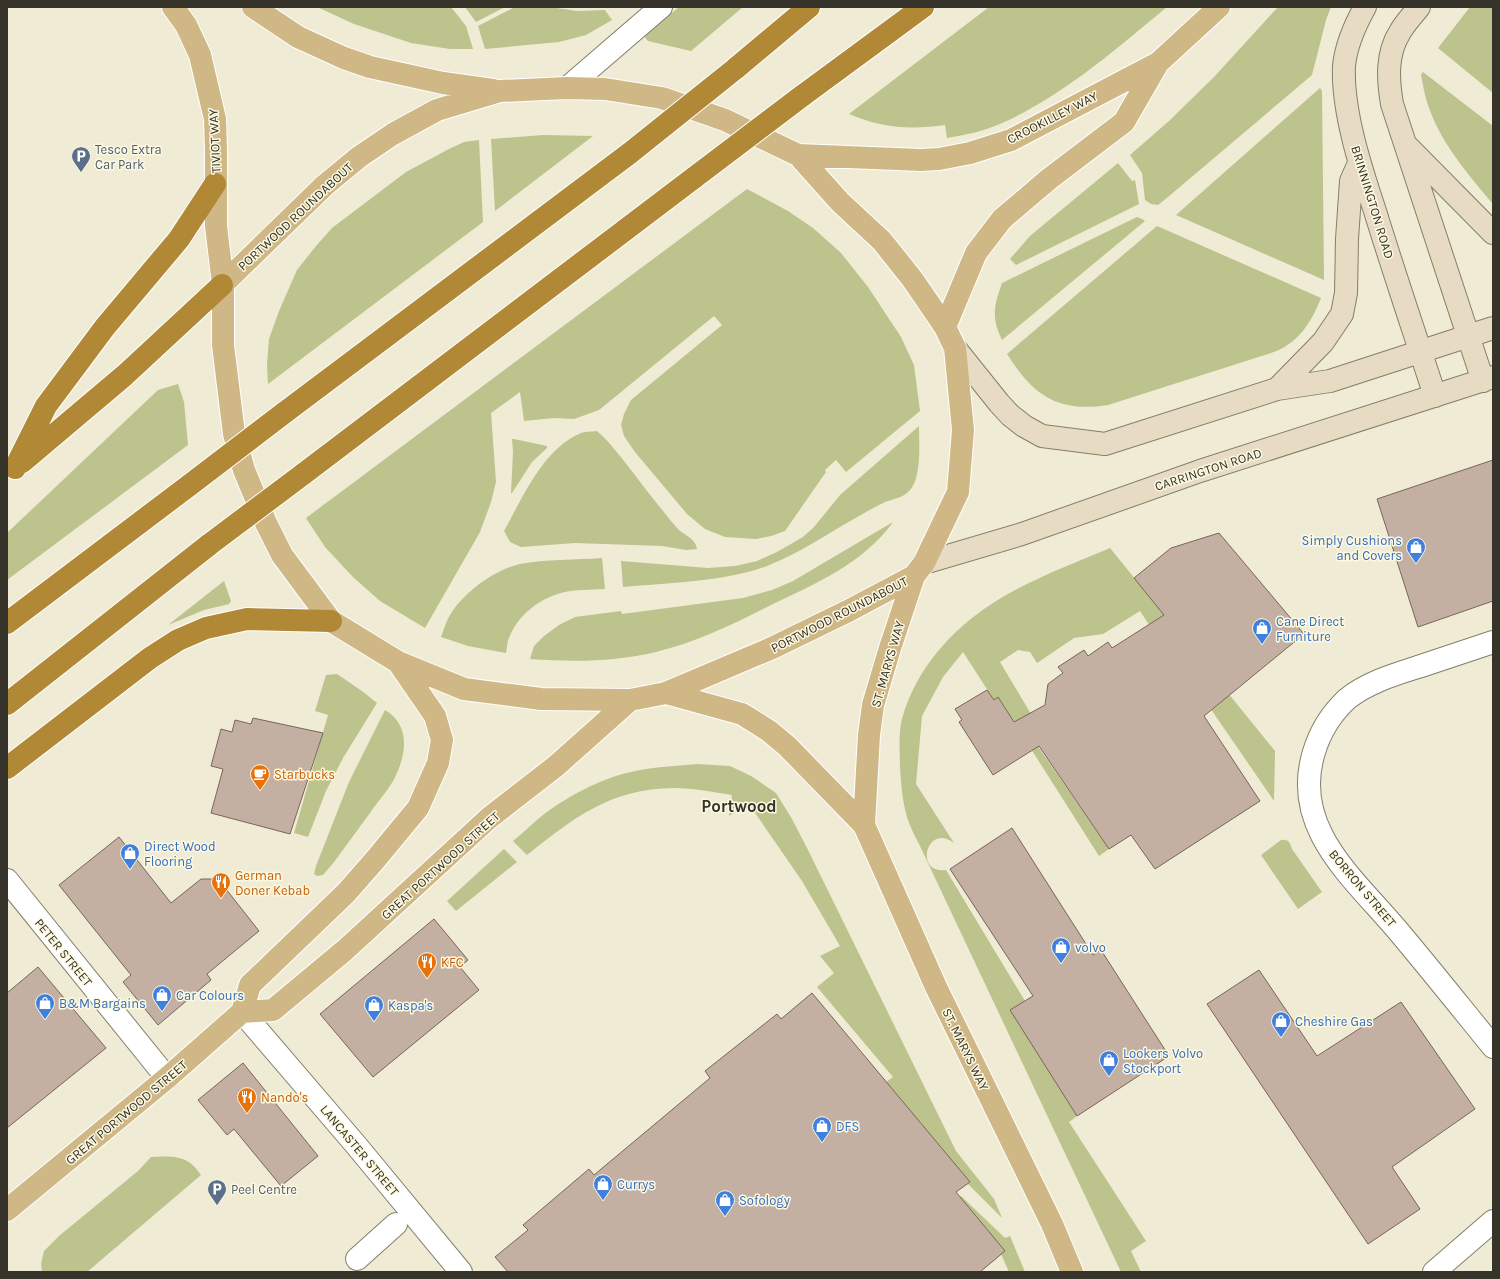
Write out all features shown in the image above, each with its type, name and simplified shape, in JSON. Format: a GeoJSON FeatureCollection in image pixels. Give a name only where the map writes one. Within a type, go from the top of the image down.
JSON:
{"type":"FeatureCollection","features":[{"type":"Feature","properties":{"kind":"highway"},"geometry":{"type":"LineString","coordinates":[[7,623],[630,153],[810,7]]}},
{"type":"Feature","properties":{"kind":"highway"},"geometry":{"type":"LineString","coordinates":[[7,704],[210,544],[802,96],[923,7]]}},
{"type":"Feature","properties":{"kind":"highway"},"geometry":{"type":"LineString","coordinates":[[11,472],[46,406],[105,327],[179,239],[215,184]]}},
{"type":"Feature","properties":{"kind":"highway"},"geometry":{"type":"LineString","coordinates":[[11,472],[124,375],[223,285]]}},
{"type":"Feature","properties":{"kind":"highway"},"geometry":{"type":"LineString","coordinates":[[7,768],[150,658],[178,640],[206,628],[247,619],[331,621]]}},
{"type":"Feature","properties":{"kind":"main road","name":"TIVIOT WAY"},"geometry":{"type":"LineString","coordinates":[[173,7],[186,25],[200,55],[215,119],[216,226],[223,285]]}},
{"type":"Feature","properties":{"kind":"main road"},"geometry":{"type":"LineString","coordinates":[[253,7],[298,36],[344,58],[370,67],[443,83],[500,91]]}},
{"type":"Feature","properties":{"kind":"main road","name":"CROOKILLEY WAY"},"geometry":{"type":"LineString","coordinates":[[798,156],[921,160],[939,159],[970,153],[1011,140],[1158,63],[1219,7]]}},
{"type":"Feature","properties":{"kind":"main road","name":"CROOKILLEY WAY"},"geometry":{"type":"LineString","coordinates":[[945,327],[976,253],[1002,219],[1049,179],[1124,122],[1158,63]]}},
{"type":"Feature","properties":{"kind":"main road","name":"PORTWOOD ROUNDABOUT"},"geometry":{"type":"LineString","coordinates":[[567,88],[605,89],[662,98],[725,120],[798,156],[840,202],[882,241],[913,280],[945,327],[955,348],[964,430],[958,492],[919,570],[848,611],[785,642],[666,693],[630,700],[541,699],[464,689],[398,662],[331,621],[282,555],[266,523],[244,470],[234,434],[223,345],[223,285],[325,185],[359,157],[393,134],[437,110],[500,91],[567,88]]}},
{"type":"Feature","properties":{"kind":"main road","name":"ST. MARYS WAY"},"geometry":{"type":"LineString","coordinates":[[864,825],[869,735],[873,705],[890,648],[919,570]]}},
{"type":"Feature","properties":{"kind":"main road"},"geometry":{"type":"LineString","coordinates":[[242,1012],[250,985],[346,893],[375,860],[418,808],[435,770],[438,763],[442,740],[435,716],[398,662]]}},
{"type":"Feature","properties":{"kind":"main road","name":"ST. MARYS WAY"},"geometry":{"type":"LineString","coordinates":[[666,693],[742,714],[769,731],[787,746],[864,825],[936,987],[1052,1224],[1072,1272]]}},
{"type":"Feature","properties":{"kind":"main road","name":"GREAT PORTWOOD STREET"},"geometry":{"type":"LineString","coordinates":[[7,1210],[166,1078],[242,1012],[273,1010],[345,950],[489,818],[556,766],[630,700]]}},
{"type":"Feature","properties":{"kind":"street"},"geometry":{"type":"LineString","coordinates":[[567,88],[661,7]]}},
{"type":"Feature","properties":{"kind":"street","name":"BRINNINGTON ROAD"},"geometry":{"type":"LineString","coordinates":[[1366,7],[1357,22],[1348,43],[1344,67],[1346,102],[1359,163],[1400,294],[1421,351],[1435,396]]}},
{"type":"Feature","properties":{"kind":"street"},"geometry":{"type":"LineString","coordinates":[[1419,7],[1400,32],[1394,44],[1389,64],[1389,83],[1392,104],[1468,336],[1488,379]]}},
{"type":"Feature","properties":{"kind":"street"},"geometry":{"type":"LineString","coordinates":[[1405,144],[1493,233]]}},
{"type":"Feature","properties":{"kind":"street"},"geometry":{"type":"LineString","coordinates":[[1277,389],[1323,342],[1342,314],[1346,293],[1347,239],[1351,181],[1359,163]]}},
{"type":"Feature","properties":{"kind":"street"},"geometry":{"type":"LineString","coordinates":[[955,348],[999,403],[1010,415],[1024,426],[1042,436],[1105,444],[1277,389],[1330,381],[1493,328]]}},
{"type":"Feature","properties":{"kind":"street","name":"CARRINGTON ROAD"},"geometry":{"type":"LineString","coordinates":[[919,570],[1200,471],[1488,379]]}},
{"type":"Feature","properties":{"kind":"street","name":"BORRON STREET"},"geometry":{"type":"LineString","coordinates":[[1493,642],[1401,672],[1372,684],[1348,698],[1332,715],[1317,742],[1310,764],[1308,787],[1312,816],[1334,857],[1396,927],[1493,1047]]}},
{"type":"Feature","properties":{"kind":"street","name":"PETER STREET"},"geometry":{"type":"LineString","coordinates":[[7,880],[166,1078]]}},
{"type":"Feature","properties":{"kind":"street","name":"LANCASTER STREET"},"geometry":{"type":"LineString","coordinates":[[242,1012],[356,1145],[461,1272]]}},
{"type":"Feature","properties":{"kind":"street"},"geometry":{"type":"LineString","coordinates":[[1434,1272],[1493,1221]]}},
{"type":"Feature","properties":{"kind":"street"},"geometry":{"type":"LineString","coordinates":[[357,1259],[396,1224]]}},
{"type":"Feature","properties":{"kind":"green space"},"geometry":{"type":"Polygon","coordinates":[[[317,7],[451,7],[466,26],[473,49],[450,49],[411,43],[354,24],[317,7]]]}},
{"type":"Feature","properties":{"kind":"green space"},"geometry":{"type":"Polygon","coordinates":[[[465,7],[505,7],[476,22],[465,7]]]}},
{"type":"Feature","properties":{"kind":"green space"},"geometry":{"type":"Polygon","coordinates":[[[515,7],[550,7],[577,11],[605,10],[612,20],[586,35],[559,42],[485,49],[478,26],[515,7]]]}},
{"type":"Feature","properties":{"kind":"green space"},"geometry":{"type":"Polygon","coordinates":[[[679,7],[743,7],[691,51],[648,41],[644,36],[679,7]]]}},
{"type":"Feature","properties":{"kind":"green space"},"geometry":{"type":"Polygon","coordinates":[[[989,7],[1167,7],[1068,86],[1025,112],[989,128],[947,138],[945,125],[932,127],[896,127],[861,119],[849,114],[989,7]]]}},
{"type":"Feature","properties":{"kind":"green space"},"geometry":{"type":"Polygon","coordinates":[[[1278,7],[1331,7],[1326,20],[1312,75],[1158,205],[1151,204],[1145,200],[1142,173],[1130,155],[1169,121],[1214,77],[1278,7]]]}},
{"type":"Feature","properties":{"kind":"green space"},"geometry":{"type":"Polygon","coordinates":[[[1470,7],[1493,7],[1493,93],[1438,48],[1470,7]]]}},
{"type":"Feature","properties":{"kind":"green space"},"geometry":{"type":"Polygon","coordinates":[[[1423,72],[1493,126],[1493,204],[1455,156],[1439,130],[1426,99],[1421,75],[1423,72]]]}},
{"type":"Feature","properties":{"kind":"green space"},"geometry":{"type":"Polygon","coordinates":[[[1320,88],[1322,91],[1324,280],[1176,215],[1320,88]]]}},
{"type":"Feature","properties":{"kind":"green space"},"geometry":{"type":"Polygon","coordinates":[[[543,135],[593,136],[495,211],[491,139],[543,135]]]}},
{"type":"Feature","properties":{"kind":"green space"},"geometry":{"type":"Polygon","coordinates":[[[479,140],[483,222],[268,384],[267,364],[269,339],[279,311],[297,270],[316,246],[332,228],[406,172],[464,142],[479,140]]]}},
{"type":"Feature","properties":{"kind":"green space"},"geometry":{"type":"Polygon","coordinates":[[[1118,163],[1132,181],[1135,180],[1139,204],[1016,265],[1010,259],[1030,236],[1118,163]]]}},
{"type":"Feature","properties":{"kind":"green space"},"geometry":{"type":"Polygon","coordinates":[[[747,189],[788,211],[813,228],[841,253],[868,287],[901,337],[914,365],[920,411],[846,472],[836,460],[825,470],[826,472],[785,531],[756,539],[725,537],[705,529],[687,514],[635,452],[624,436],[621,425],[624,414],[631,400],[722,325],[714,316],[599,410],[574,419],[554,418],[524,421],[520,392],[491,413],[496,482],[491,502],[480,532],[425,628],[380,601],[353,577],[325,547],[306,518],[747,189]]]}},
{"type":"Feature","properties":{"kind":"green space"},"geometry":{"type":"Polygon","coordinates":[[[1137,217],[1145,221],[1002,340],[996,325],[995,312],[997,298],[1002,283],[1137,217]]]}},
{"type":"Feature","properties":{"kind":"green space"},"geometry":{"type":"Polygon","coordinates":[[[1157,226],[1321,298],[1315,312],[1298,337],[1277,351],[1268,354],[1108,405],[1090,407],[1074,406],[1060,403],[1048,398],[1027,380],[1007,354],[1157,226]]]}},
{"type":"Feature","properties":{"kind":"green space"},"geometry":{"type":"Polygon","coordinates":[[[178,384],[184,402],[188,445],[7,580],[7,533],[158,390],[178,384]]]}},
{"type":"Feature","properties":{"kind":"green space"},"geometry":{"type":"Polygon","coordinates":[[[919,426],[918,470],[913,485],[904,495],[878,505],[803,549],[767,566],[715,579],[623,587],[621,561],[708,568],[735,566],[757,561],[777,552],[803,537],[814,527],[840,495],[919,426]]]}},
{"type":"Feature","properties":{"kind":"green space"},"geometry":{"type":"Polygon","coordinates":[[[597,431],[617,452],[677,528],[693,540],[697,549],[686,550],[662,546],[575,543],[521,547],[510,542],[504,531],[535,475],[545,462],[568,440],[583,432],[597,431]]]}},
{"type":"Feature","properties":{"kind":"green space"},"geometry":{"type":"Polygon","coordinates":[[[512,439],[547,446],[547,448],[532,462],[511,493],[513,452],[512,439]]]}},
{"type":"Feature","properties":{"kind":"green space"},"geometry":{"type":"Polygon","coordinates":[[[893,522],[868,549],[838,571],[805,589],[701,638],[656,652],[625,658],[578,661],[530,659],[534,646],[544,636],[559,625],[575,617],[621,611],[622,614],[743,598],[772,590],[793,581],[893,522]]]}},
{"type":"Feature","properties":{"kind":"green space"},"geometry":{"type":"Polygon","coordinates":[[[1110,548],[1275,751],[1274,801],[1197,689],[1173,661],[1140,611],[1103,634],[1074,638],[1037,663],[1030,652],[1018,650],[1000,662],[1046,739],[1037,745],[1109,849],[1099,856],[998,697],[994,700],[963,652],[943,677],[922,716],[916,784],[954,843],[945,838],[937,839],[931,843],[927,858],[930,865],[936,869],[946,870],[1025,1001],[1077,1116],[1069,1122],[1146,1241],[1131,1251],[1141,1272],[1121,1272],[911,828],[904,802],[900,768],[900,731],[907,704],[920,676],[938,651],[949,639],[972,618],[1004,596],[1038,578],[1110,548]]]}},
{"type":"Feature","properties":{"kind":"green space"},"geometry":{"type":"Polygon","coordinates":[[[602,558],[605,589],[566,592],[545,599],[537,604],[518,622],[508,640],[506,653],[468,646],[441,637],[449,617],[463,598],[480,583],[500,571],[530,562],[602,558]]]}},
{"type":"Feature","properties":{"kind":"green space"},"geometry":{"type":"Polygon","coordinates":[[[224,581],[231,601],[229,604],[204,610],[168,625],[224,581]]]}},
{"type":"Feature","properties":{"kind":"green space"},"geometry":{"type":"Polygon","coordinates":[[[337,674],[377,703],[343,758],[326,791],[308,837],[294,833],[328,715],[315,711],[326,675],[337,674]]]}},
{"type":"Feature","properties":{"kind":"green space"},"geometry":{"type":"Polygon","coordinates":[[[385,710],[394,717],[403,733],[403,752],[397,772],[388,789],[334,862],[323,875],[317,876],[314,874],[316,866],[349,782],[385,710]]]}},
{"type":"Feature","properties":{"kind":"green space"},"geometry":{"type":"Polygon","coordinates":[[[697,764],[730,766],[751,776],[776,793],[807,848],[956,1151],[994,1199],[1002,1218],[968,1184],[969,1182],[886,1082],[893,1077],[817,987],[834,973],[820,956],[840,946],[802,881],[749,804],[729,816],[732,795],[681,788],[651,790],[612,800],[594,808],[578,817],[527,855],[513,841],[539,818],[572,796],[594,784],[644,769],[697,764]]]}},
{"type":"Feature","properties":{"kind":"green space"},"geometry":{"type":"Polygon","coordinates":[[[1281,840],[1286,840],[1289,842],[1292,849],[1322,892],[1298,909],[1261,855],[1281,840]]]}},
{"type":"Feature","properties":{"kind":"green space"},"geometry":{"type":"Polygon","coordinates":[[[504,849],[517,862],[456,911],[447,901],[504,849]]]}},
{"type":"Feature","properties":{"kind":"green space"},"geometry":{"type":"Polygon","coordinates":[[[151,1157],[174,1157],[186,1160],[196,1168],[201,1175],[87,1272],[42,1272],[41,1264],[44,1251],[59,1236],[138,1171],[151,1157]]]}},
{"type":"Feature","properties":{"kind":"green space"},"geometry":{"type":"Polygon","coordinates":[[[961,1196],[1005,1238],[1010,1236],[1025,1272],[1009,1272],[1001,1254],[960,1197],[961,1196]]]}},
{"type":"Feature","properties":{"kind":"building"},"geometry":{"type":"Polygon","coordinates":[[[1493,460],[1493,601],[1418,627],[1377,499],[1493,460]]]}},
{"type":"Feature","properties":{"kind":"building"},"geometry":{"type":"Polygon","coordinates":[[[1219,533],[1304,634],[1204,716],[1260,801],[1155,869],[1131,835],[1109,849],[1039,746],[993,775],[959,722],[962,720],[955,709],[987,690],[994,700],[998,697],[1014,722],[1045,705],[1048,684],[1063,673],[1058,667],[1084,650],[1088,656],[1108,642],[1112,648],[1164,615],[1134,578],[1171,548],[1219,533]]]}},
{"type":"Feature","properties":{"kind":"building","name":"Starbucks"},"geometry":{"type":"Polygon","coordinates":[[[253,718],[323,733],[290,834],[211,813],[223,769],[211,766],[221,729],[232,732],[235,720],[251,724],[253,718]]]}},
{"type":"Feature","properties":{"kind":"building","name":"volvo"},"geometry":{"type":"Polygon","coordinates":[[[1012,828],[1093,955],[1101,950],[1169,1056],[1077,1116],[1010,1010],[1033,996],[950,869],[1012,828]]]}},
{"type":"Feature","properties":{"kind":"building"},"geometry":{"type":"Polygon","coordinates":[[[119,837],[171,903],[201,879],[218,879],[259,931],[207,974],[211,980],[158,1025],[123,982],[131,975],[59,885],[119,837]]]}},
{"type":"Feature","properties":{"kind":"building"},"geometry":{"type":"Polygon","coordinates":[[[434,919],[468,960],[460,967],[479,990],[373,1077],[320,1014],[434,919]]]}},
{"type":"Feature","properties":{"kind":"building","name":"B&M Bargains"},"geometry":{"type":"Polygon","coordinates":[[[38,967],[106,1048],[7,1128],[7,993],[38,967]]]}},
{"type":"Feature","properties":{"kind":"building"},"geometry":{"type":"Polygon","coordinates":[[[1259,970],[1317,1056],[1401,1002],[1475,1109],[1392,1167],[1420,1209],[1368,1244],[1207,1004],[1259,970]]]}},
{"type":"Feature","properties":{"kind":"building"},"geometry":{"type":"Polygon","coordinates":[[[812,993],[970,1182],[956,1192],[1005,1251],[980,1272],[508,1272],[495,1257],[528,1230],[523,1225],[589,1169],[594,1175],[710,1078],[705,1071],[777,1014],[781,1019],[812,993]]]}},
{"type":"Feature","properties":{"kind":"building","name":"Nando's"},"geometry":{"type":"Polygon","coordinates":[[[243,1063],[318,1156],[281,1186],[234,1129],[227,1135],[198,1100],[243,1063]]]}},
{"type":"Feature","properties":{"kind":"place","name":"Tesco Extra Car Park"},"geometry":{"type":"Point","coordinates":[81,173]}},
{"type":"Feature","properties":{"kind":"place","name":"Simply Cushions and Covers"},"geometry":{"type":"Point","coordinates":[1416,564]}},
{"type":"Feature","properties":{"kind":"place","name":"Cane Direct Furniture"},"geometry":{"type":"Point","coordinates":[1262,645]}},
{"type":"Feature","properties":{"kind":"place","name":"Starbucks"},"geometry":{"type":"Point","coordinates":[260,791]}},
{"type":"Feature","properties":{"kind":"place","name":"Direct Wood Flooring"},"geometry":{"type":"Point","coordinates":[130,870]}},
{"type":"Feature","properties":{"kind":"place","name":"German Doner Kebab"},"geometry":{"type":"Point","coordinates":[221,899]}},
{"type":"Feature","properties":{"kind":"place","name":"volvo"},"geometry":{"type":"Point","coordinates":[1061,964]}},
{"type":"Feature","properties":{"kind":"place","name":"KFC"},"geometry":{"type":"Point","coordinates":[427,979]}},
{"type":"Feature","properties":{"kind":"place","name":"Car Colours"},"geometry":{"type":"Point","coordinates":[162,1012]}},
{"type":"Feature","properties":{"kind":"place","name":"B&M Bargains"},"geometry":{"type":"Point","coordinates":[45,1020]}},
{"type":"Feature","properties":{"kind":"place","name":"Kaspa's"},"geometry":{"type":"Point","coordinates":[374,1022]}},
{"type":"Feature","properties":{"kind":"place","name":"Cheshire Gas"},"geometry":{"type":"Point","coordinates":[1281,1038]}},
{"type":"Feature","properties":{"kind":"place","name":"Lookers Volvo Stockport"},"geometry":{"type":"Point","coordinates":[1109,1077]}},
{"type":"Feature","properties":{"kind":"place","name":"Nando's"},"geometry":{"type":"Point","coordinates":[247,1114]}},
{"type":"Feature","properties":{"kind":"place","name":"DFS"},"geometry":{"type":"Point","coordinates":[822,1143]}},
{"type":"Feature","properties":{"kind":"place","name":"Currys"},"geometry":{"type":"Point","coordinates":[603,1201]}},
{"type":"Feature","properties":{"kind":"place","name":"Peel Centre"},"geometry":{"type":"Point","coordinates":[217,1206]}},
{"type":"Feature","properties":{"kind":"place","name":"Sofology"},"geometry":{"type":"Point","coordinates":[725,1217]}},
{"type":"Feature","properties":{"kind":"district","name":"Portwood"},"geometry":{"type":"Point","coordinates":[739,806]}}]}
